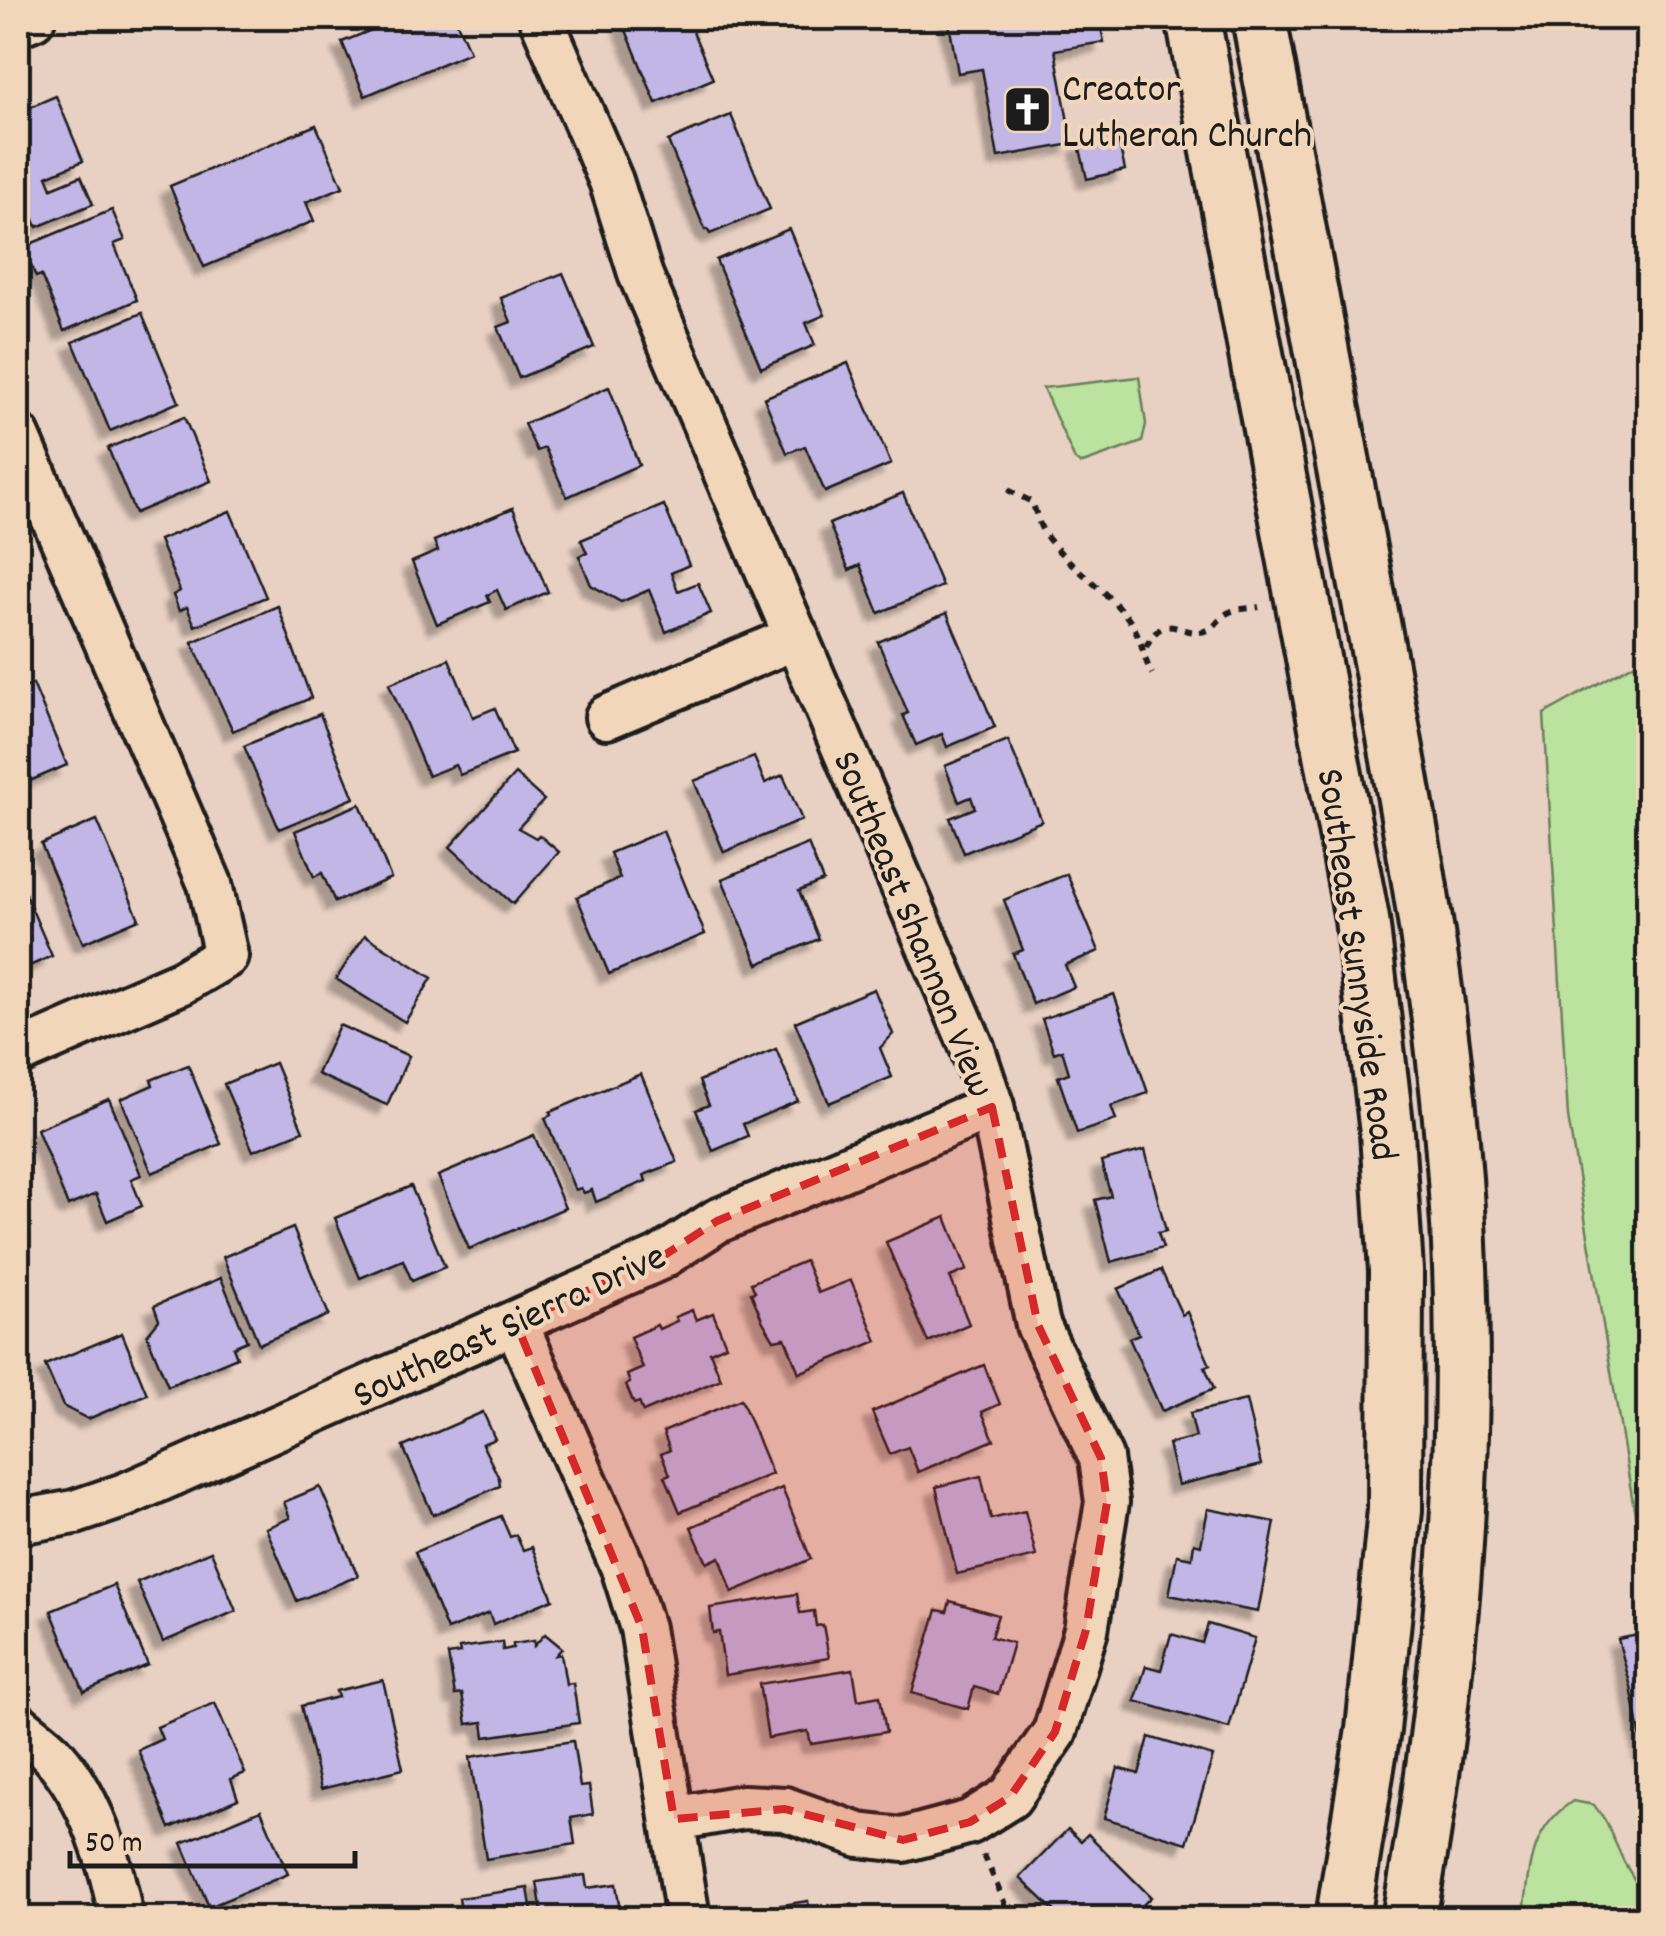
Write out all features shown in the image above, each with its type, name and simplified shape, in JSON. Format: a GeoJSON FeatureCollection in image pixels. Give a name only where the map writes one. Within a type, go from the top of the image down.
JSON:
{"type":"FeatureCollection","features":[{"type":"Feature","properties":{"kind":"main road","name":"Southeast Sunnyside Road"},"geometry":{"type":"LineString","coordinates":[[1193,18],[1362,918],[1388,1133],[1396,1271],[1396,1474],[1387,1610],[1373,1730],[1343,1918]]}},
{"type":"Feature","properties":{"kind":"main road","name":"Southeast Sunnyside Road"},"geometry":{"type":"LineString","coordinates":[[1259,18],[1417,863],[1441,1020],[1456,1182],[1462,1420],[1450,1631],[1432,1791],[1409,1918]]}},
{"type":"Feature","properties":{"kind":"street"},"geometry":{"type":"LineString","coordinates":[[18,24],[33,18]]}},
{"type":"Feature","properties":{"kind":"street","name":"Southeast Shannon View"},"geometry":{"type":"LineString","coordinates":[[541,18],[611,181],[642,276],[972,1047],[992,1107],[1038,1325],[1101,1458],[1107,1502],[1086,1630],[1055,1732],[1010,1798],[970,1822],[904,1840],[860,1835],[784,1809],[743,1808],[674,1819]]}},
{"type":"Feature","properties":{"kind":"street"},"geometry":{"type":"LineString","coordinates":[[18,436],[210,884],[226,956],[182,982],[18,1052]]}},
{"type":"Feature","properties":{"kind":"street"},"geometry":{"type":"LineString","coordinates":[[607,717],[797,637]]}},
{"type":"Feature","properties":{"kind":"street","name":"Southeast Sierra Drive"},"geometry":{"type":"LineString","coordinates":[[18,1522],[75,1512],[125,1495],[660,1258],[717,1221],[992,1107]]}},
{"type":"Feature","properties":{"kind":"street"},"geometry":{"type":"LineString","coordinates":[[516,1323],[623,1568],[642,1628],[688,1918]]}},
{"type":"Feature","properties":{"kind":"street"},"geometry":{"type":"LineString","coordinates":[[18,1726],[54,1756],[86,1807],[113,1873],[121,1918]]}},
{"type":"Feature","properties":{"kind":"path"},"geometry":{"type":"LineString","coordinates":[[1008,490],[1032,502],[1042,531],[1123,612],[1146,648]]}},
{"type":"Feature","properties":{"kind":"path"},"geometry":{"type":"LineString","coordinates":[[1152,674],[1144,656],[1154,634],[1162,628],[1177,625],[1202,632],[1212,629],[1227,613],[1300,599]]}},
{"type":"Feature","properties":{"kind":"path"},"geometry":{"type":"LineString","coordinates":[[970,1822],[1011,1918]]}},
{"type":"Feature","properties":{"kind":"highlighted area"},"geometry":{"type":"Polygon","coordinates":[[[992,1107],[1038,1325],[1101,1458],[1107,1502],[1086,1630],[1055,1732],[1010,1797],[970,1822],[903,1840],[785,1809],[674,1819],[642,1628],[516,1323],[660,1258],[717,1221],[992,1107]]]}},
{"type":"Feature","properties":{"kind":"green space"},"geometry":{"type":"Polygon","coordinates":[[[1139,377],[1146,424],[1142,442],[1080,464],[1043,388],[1139,377]]]}},
{"type":"Feature","properties":{"kind":"green space"},"geometry":{"type":"Polygon","coordinates":[[[1648,656],[1648,1561],[1638,1532],[1568,1117],[1544,714],[1648,656]]]}},
{"type":"Feature","properties":{"kind":"green space"},"geometry":{"type":"Polygon","coordinates":[[[1573,1801],[1594,1805],[1606,1822],[1648,1903],[1648,1918],[1523,1918],[1534,1852],[1547,1825],[1573,1801]]]}},
{"type":"Feature","properties":{"kind":"building"},"geometry":{"type":"Polygon","coordinates":[[[401,18],[455,18],[470,52],[365,96],[342,42],[401,18]]]}},
{"type":"Feature","properties":{"kind":"building"},"geometry":{"type":"Polygon","coordinates":[[[621,18],[687,18],[713,79],[656,103],[621,18]]]}},
{"type":"Feature","properties":{"kind":"building","name":"Creator Lutheran Church"},"geometry":{"type":"Polygon","coordinates":[[[948,18],[1099,18],[1104,42],[1055,50],[1072,144],[998,157],[982,69],[958,73],[948,18]]]}},
{"type":"Feature","properties":{"kind":"building"},"geometry":{"type":"Polygon","coordinates":[[[56,96],[83,161],[47,176],[52,188],[81,176],[93,204],[37,227],[33,217],[26,221],[18,201],[18,161],[23,158],[18,146],[18,112],[56,96]]]}},
{"type":"Feature","properties":{"kind":"building"},"geometry":{"type":"Polygon","coordinates":[[[731,115],[770,209],[710,234],[668,141],[731,115]]]}},
{"type":"Feature","properties":{"kind":"building"},"geometry":{"type":"Polygon","coordinates":[[[316,125],[343,187],[306,202],[314,221],[204,267],[170,186],[316,125]]]}},
{"type":"Feature","properties":{"kind":"building"},"geometry":{"type":"Polygon","coordinates":[[[1117,135],[1125,170],[1087,179],[1079,144],[1117,135]]]}},
{"type":"Feature","properties":{"kind":"building"},"geometry":{"type":"Polygon","coordinates":[[[112,210],[125,240],[114,244],[137,300],[64,331],[41,275],[36,277],[23,247],[112,210]]]}},
{"type":"Feature","properties":{"kind":"building"},"geometry":{"type":"Polygon","coordinates":[[[789,229],[825,315],[806,323],[815,345],[761,368],[716,260],[789,229]]]}},
{"type":"Feature","properties":{"kind":"building"},"geometry":{"type":"Polygon","coordinates":[[[563,273],[594,347],[519,378],[498,327],[511,322],[501,298],[563,273]]]}},
{"type":"Feature","properties":{"kind":"building"},"geometry":{"type":"Polygon","coordinates":[[[142,313],[179,402],[110,431],[73,342],[142,313]]]}},
{"type":"Feature","properties":{"kind":"building"},"geometry":{"type":"Polygon","coordinates":[[[848,363],[891,464],[825,492],[805,446],[787,453],[764,398],[848,363]]]}},
{"type":"Feature","properties":{"kind":"building"},"geometry":{"type":"Polygon","coordinates":[[[609,387],[639,465],[567,497],[545,448],[537,451],[524,424],[609,387]]]}},
{"type":"Feature","properties":{"kind":"building"},"geometry":{"type":"Polygon","coordinates":[[[184,417],[211,481],[135,513],[108,448],[184,417]]]}},
{"type":"Feature","properties":{"kind":"building"},"geometry":{"type":"Polygon","coordinates":[[[903,493],[942,586],[879,613],[860,565],[849,570],[829,524],[903,493]]]}},
{"type":"Feature","properties":{"kind":"building"},"geometry":{"type":"Polygon","coordinates":[[[664,505],[689,565],[671,573],[678,591],[698,583],[711,613],[666,632],[649,590],[621,602],[591,585],[579,556],[587,553],[581,540],[664,505]]]}},
{"type":"Feature","properties":{"kind":"building"},"geometry":{"type":"Polygon","coordinates":[[[513,508],[548,592],[506,610],[497,590],[487,595],[490,602],[437,624],[412,562],[438,551],[434,541],[513,508]]]}},
{"type":"Feature","properties":{"kind":"building"},"geometry":{"type":"Polygon","coordinates":[[[230,511],[266,597],[195,626],[187,607],[179,611],[173,595],[180,591],[159,540],[230,511]]]}},
{"type":"Feature","properties":{"kind":"building"},"geometry":{"type":"Polygon","coordinates":[[[278,606],[311,698],[233,731],[192,642],[278,606]]]}},
{"type":"Feature","properties":{"kind":"building"},"geometry":{"type":"Polygon","coordinates":[[[947,613],[995,727],[947,747],[942,734],[916,745],[903,715],[908,713],[878,642],[947,613]]]}},
{"type":"Feature","properties":{"kind":"building"},"geometry":{"type":"Polygon","coordinates":[[[449,659],[473,717],[495,708],[514,753],[460,775],[455,765],[428,776],[389,684],[449,659]]]}},
{"type":"Feature","properties":{"kind":"building"},"geometry":{"type":"Polygon","coordinates":[[[33,684],[67,765],[18,786],[18,691],[33,684]]]}},
{"type":"Feature","properties":{"kind":"building"},"geometry":{"type":"Polygon","coordinates":[[[320,714],[354,798],[279,829],[244,746],[320,714]]]}},
{"type":"Feature","properties":{"kind":"building"},"geometry":{"type":"Polygon","coordinates":[[[1008,740],[1042,821],[964,853],[950,818],[975,808],[971,797],[959,802],[945,766],[1008,740]]]}},
{"type":"Feature","properties":{"kind":"building"},"geometry":{"type":"Polygon","coordinates":[[[754,757],[765,783],[783,775],[802,820],[724,852],[694,781],[754,757]]]}},
{"type":"Feature","properties":{"kind":"building"},"geometry":{"type":"Polygon","coordinates":[[[515,774],[544,800],[518,828],[536,838],[539,835],[559,852],[513,904],[450,847],[515,774]]]}},
{"type":"Feature","properties":{"kind":"building"},"geometry":{"type":"Polygon","coordinates":[[[360,804],[391,878],[335,902],[322,873],[314,877],[295,831],[360,804]]]}},
{"type":"Feature","properties":{"kind":"building"},"geometry":{"type":"Polygon","coordinates":[[[97,820],[139,919],[83,943],[41,844],[97,820]]]}},
{"type":"Feature","properties":{"kind":"building"},"geometry":{"type":"Polygon","coordinates":[[[663,831],[705,934],[609,974],[577,897],[620,878],[610,853],[663,831]]]}},
{"type":"Feature","properties":{"kind":"building"},"geometry":{"type":"Polygon","coordinates":[[[808,844],[823,881],[799,891],[819,939],[758,964],[722,879],[808,844]]]}},
{"type":"Feature","properties":{"kind":"building"},"geometry":{"type":"Polygon","coordinates":[[[1067,874],[1099,951],[1065,965],[1074,987],[1033,1004],[1013,954],[1023,950],[1004,900],[1067,874]]]}},
{"type":"Feature","properties":{"kind":"building"},"geometry":{"type":"Polygon","coordinates":[[[21,884],[52,956],[18,971],[18,886],[21,884]]]}},
{"type":"Feature","properties":{"kind":"building"},"geometry":{"type":"Polygon","coordinates":[[[365,935],[432,978],[405,1022],[336,979],[365,935]]]}},
{"type":"Feature","properties":{"kind":"building"},"geometry":{"type":"Polygon","coordinates":[[[874,989],[893,1034],[880,1048],[892,1077],[829,1103],[795,1022],[874,989]]]}},
{"type":"Feature","properties":{"kind":"building"},"geometry":{"type":"Polygon","coordinates":[[[1114,994],[1148,1093],[1111,1106],[1116,1120],[1077,1133],[1058,1077],[1069,1073],[1062,1050],[1054,1053],[1042,1019],[1114,994]]]}},
{"type":"Feature","properties":{"kind":"building"},"geometry":{"type":"Polygon","coordinates":[[[339,1025],[409,1056],[387,1105],[317,1074],[339,1025]]]}},
{"type":"Feature","properties":{"kind":"building"},"geometry":{"type":"Polygon","coordinates":[[[776,1049],[798,1101],[743,1124],[748,1136],[713,1151],[696,1110],[709,1105],[699,1081],[776,1049]]]}},
{"type":"Feature","properties":{"kind":"building"},"geometry":{"type":"Polygon","coordinates":[[[275,1063],[303,1131],[253,1151],[224,1084],[275,1063]]]}},
{"type":"Feature","properties":{"kind":"building"},"geometry":{"type":"Polygon","coordinates":[[[188,1065],[221,1144],[152,1173],[121,1099],[153,1085],[151,1080],[188,1065]]]}},
{"type":"Feature","properties":{"kind":"building"},"geometry":{"type":"Polygon","coordinates":[[[641,1074],[677,1162],[644,1175],[646,1181],[596,1202],[592,1190],[575,1190],[545,1118],[550,1112],[641,1074]]]}},
{"type":"Feature","properties":{"kind":"building"},"geometry":{"type":"Polygon","coordinates":[[[109,1099],[141,1175],[131,1179],[142,1206],[107,1221],[96,1194],[68,1206],[37,1129],[109,1099]]]}},
{"type":"Feature","properties":{"kind":"building"},"geometry":{"type":"Polygon","coordinates":[[[534,1135],[565,1208],[469,1249],[438,1176],[534,1135]]]}},
{"type":"Feature","properties":{"kind":"building"},"geometry":{"type":"Polygon","coordinates":[[[1145,1150],[1166,1231],[1158,1233],[1163,1248],[1111,1262],[1095,1200],[1111,1196],[1101,1162],[1145,1150]]]}},
{"type":"Feature","properties":{"kind":"building"},"geometry":{"type":"Polygon","coordinates":[[[411,1186],[445,1267],[412,1281],[403,1260],[360,1278],[335,1218],[411,1186]]]}},
{"type":"Feature","properties":{"kind":"building"},"geometry":{"type":"Polygon","coordinates":[[[946,1217],[967,1270],[950,1277],[969,1324],[928,1342],[886,1242],[946,1217]]]}},
{"type":"Feature","properties":{"kind":"building"},"geometry":{"type":"Polygon","coordinates":[[[293,1228],[329,1315],[259,1344],[223,1257],[293,1228]]]}},
{"type":"Feature","properties":{"kind":"building"},"geometry":{"type":"Polygon","coordinates":[[[805,1261],[818,1293],[851,1280],[877,1341],[799,1373],[785,1338],[774,1340],[763,1322],[751,1283],[805,1261]]]}},
{"type":"Feature","properties":{"kind":"building"},"geometry":{"type":"Polygon","coordinates":[[[1161,1270],[1182,1315],[1187,1312],[1210,1365],[1205,1367],[1214,1389],[1162,1411],[1129,1338],[1139,1334],[1118,1289],[1161,1270]]]}},
{"type":"Feature","properties":{"kind":"building"},"geometry":{"type":"Polygon","coordinates":[[[221,1278],[247,1341],[233,1347],[237,1357],[168,1386],[147,1335],[159,1320],[154,1306],[221,1278]]]}},
{"type":"Feature","properties":{"kind":"building"},"geometry":{"type":"Polygon","coordinates":[[[692,1310],[696,1320],[713,1313],[726,1345],[710,1352],[721,1379],[643,1412],[639,1402],[634,1404],[626,1385],[630,1383],[627,1375],[643,1368],[630,1337],[657,1325],[659,1329],[692,1310]]]}},
{"type":"Feature","properties":{"kind":"building"},"geometry":{"type":"Polygon","coordinates":[[[122,1333],[147,1394],[88,1419],[63,1406],[45,1365],[122,1333]]]}},
{"type":"Feature","properties":{"kind":"building"},"geometry":{"type":"Polygon","coordinates":[[[984,1365],[1000,1404],[982,1412],[994,1440],[918,1472],[908,1447],[890,1454],[872,1412],[984,1365]]]}},
{"type":"Feature","properties":{"kind":"building"},"geometry":{"type":"Polygon","coordinates":[[[741,1399],[772,1474],[680,1512],[665,1476],[670,1474],[661,1454],[670,1450],[663,1432],[741,1399]]]}},
{"type":"Feature","properties":{"kind":"building"},"geometry":{"type":"Polygon","coordinates":[[[1246,1400],[1261,1465],[1178,1485],[1168,1444],[1196,1437],[1190,1413],[1246,1400]]]}},
{"type":"Feature","properties":{"kind":"building"},"geometry":{"type":"Polygon","coordinates":[[[483,1412],[495,1439],[482,1444],[500,1486],[433,1515],[403,1447],[483,1412]]]}},
{"type":"Feature","properties":{"kind":"building"},"geometry":{"type":"Polygon","coordinates":[[[981,1476],[991,1519],[1025,1511],[1036,1556],[957,1574],[936,1487],[981,1476]]]}},
{"type":"Feature","properties":{"kind":"building"},"geometry":{"type":"Polygon","coordinates":[[[320,1487],[358,1576],[297,1601],[266,1528],[290,1518],[284,1502],[320,1487]]]}},
{"type":"Feature","properties":{"kind":"building"},"geometry":{"type":"Polygon","coordinates":[[[782,1488],[811,1559],[732,1592],[720,1557],[707,1563],[691,1527],[782,1488]]]}},
{"type":"Feature","properties":{"kind":"building"},"geometry":{"type":"Polygon","coordinates":[[[1208,1509],[1275,1522],[1258,1612],[1169,1595],[1177,1555],[1192,1558],[1194,1543],[1201,1545],[1208,1509]]]}},
{"type":"Feature","properties":{"kind":"building"},"geometry":{"type":"Polygon","coordinates":[[[501,1516],[510,1537],[516,1535],[523,1550],[532,1547],[553,1599],[493,1624],[489,1613],[447,1630],[415,1552],[501,1516]]]}},
{"type":"Feature","properties":{"kind":"building"},"geometry":{"type":"Polygon","coordinates":[[[211,1551],[236,1611],[163,1642],[137,1582],[211,1551]]]}},
{"type":"Feature","properties":{"kind":"building"},"geometry":{"type":"Polygon","coordinates":[[[114,1585],[148,1665],[84,1692],[51,1611],[114,1585]]]}},
{"type":"Feature","properties":{"kind":"building"},"geometry":{"type":"Polygon","coordinates":[[[797,1594],[800,1613],[814,1611],[816,1626],[823,1625],[829,1658],[725,1675],[719,1632],[713,1633],[710,1608],[797,1594]]]}},
{"type":"Feature","properties":{"kind":"building"},"geometry":{"type":"Polygon","coordinates":[[[950,1601],[998,1615],[991,1637],[1013,1643],[998,1694],[974,1687],[968,1709],[912,1693],[937,1610],[947,1612],[950,1601]]]}},
{"type":"Feature","properties":{"kind":"building"},"geometry":{"type":"Polygon","coordinates":[[[1208,1624],[1255,1638],[1229,1728],[1135,1701],[1146,1666],[1161,1670],[1171,1634],[1202,1643],[1208,1624]]]}},
{"type":"Feature","properties":{"kind":"building"},"geometry":{"type":"Polygon","coordinates":[[[1648,1633],[1648,1753],[1644,1754],[1618,1639],[1648,1633]]]}},
{"type":"Feature","properties":{"kind":"building"},"geometry":{"type":"Polygon","coordinates":[[[545,1634],[562,1648],[556,1655],[561,1654],[566,1684],[573,1683],[579,1723],[485,1737],[483,1722],[467,1724],[462,1694],[455,1695],[448,1655],[460,1653],[459,1648],[502,1642],[503,1650],[534,1641],[534,1646],[545,1634]]]}},
{"type":"Feature","properties":{"kind":"building"},"geometry":{"type":"Polygon","coordinates":[[[853,1669],[858,1700],[880,1696],[886,1732],[811,1744],[808,1731],[768,1738],[759,1684],[853,1669]]]}},
{"type":"Feature","properties":{"kind":"building"},"geometry":{"type":"Polygon","coordinates":[[[383,1680],[403,1769],[321,1789],[301,1706],[338,1697],[336,1691],[383,1680]]]}},
{"type":"Feature","properties":{"kind":"building"},"geometry":{"type":"Polygon","coordinates":[[[215,1703],[245,1773],[231,1779],[238,1799],[170,1828],[138,1750],[162,1739],[157,1727],[215,1703]]]}},
{"type":"Feature","properties":{"kind":"building"},"geometry":{"type":"Polygon","coordinates":[[[1149,1737],[1213,1756],[1187,1843],[1104,1818],[1118,1768],[1139,1774],[1149,1737]]]}},
{"type":"Feature","properties":{"kind":"building"},"geometry":{"type":"Polygon","coordinates":[[[573,1741],[580,1787],[589,1786],[593,1814],[571,1818],[575,1844],[486,1859],[470,1757],[573,1741]]]}},
{"type":"Feature","properties":{"kind":"building"},"geometry":{"type":"Polygon","coordinates":[[[261,1810],[288,1874],[209,1907],[182,1843],[261,1810]]]}},
{"type":"Feature","properties":{"kind":"building"},"geometry":{"type":"Polygon","coordinates":[[[1068,1829],[1081,1841],[1088,1834],[1151,1897],[1130,1918],[1062,1918],[1020,1878],[1068,1829]]]}},
{"type":"Feature","properties":{"kind":"building"},"geometry":{"type":"Polygon","coordinates":[[[585,1875],[587,1888],[616,1884],[621,1918],[543,1918],[537,1882],[585,1875]]]}},
{"type":"Feature","properties":{"kind":"building"},"geometry":{"type":"Polygon","coordinates":[[[528,1888],[533,1918],[462,1918],[459,1898],[528,1888]]]}},
{"type":"Feature","properties":{"kind":"building"},"geometry":{"type":"Polygon","coordinates":[[[808,1901],[810,1915],[822,1913],[821,1909],[852,1904],[855,1918],[764,1918],[762,1908],[808,1901]]]}},
{"type":"Feature","properties":{"kind":"building"},"geometry":{"type":"Polygon","coordinates":[[[980,1908],[985,1918],[925,1918],[943,1911],[946,1917],[959,1912],[961,1917],[980,1908]]]}},
{"type":"Feature","properties":{"kind":"building"},"geometry":{"type":"Polygon","coordinates":[[[48,1912],[49,1918],[18,1918],[18,1917],[48,1912]]]}},
{"type":"Feature","properties":{"kind":"waterway"},"geometry":{"type":"LineString","coordinates":[[1645,667],[1648,728]]}},
{"type":"Feature","properties":{"kind":"place","name":"Creator Lutheran Church"},"geometry":{"type":"Point","coordinates":[1027,109]}}]}
